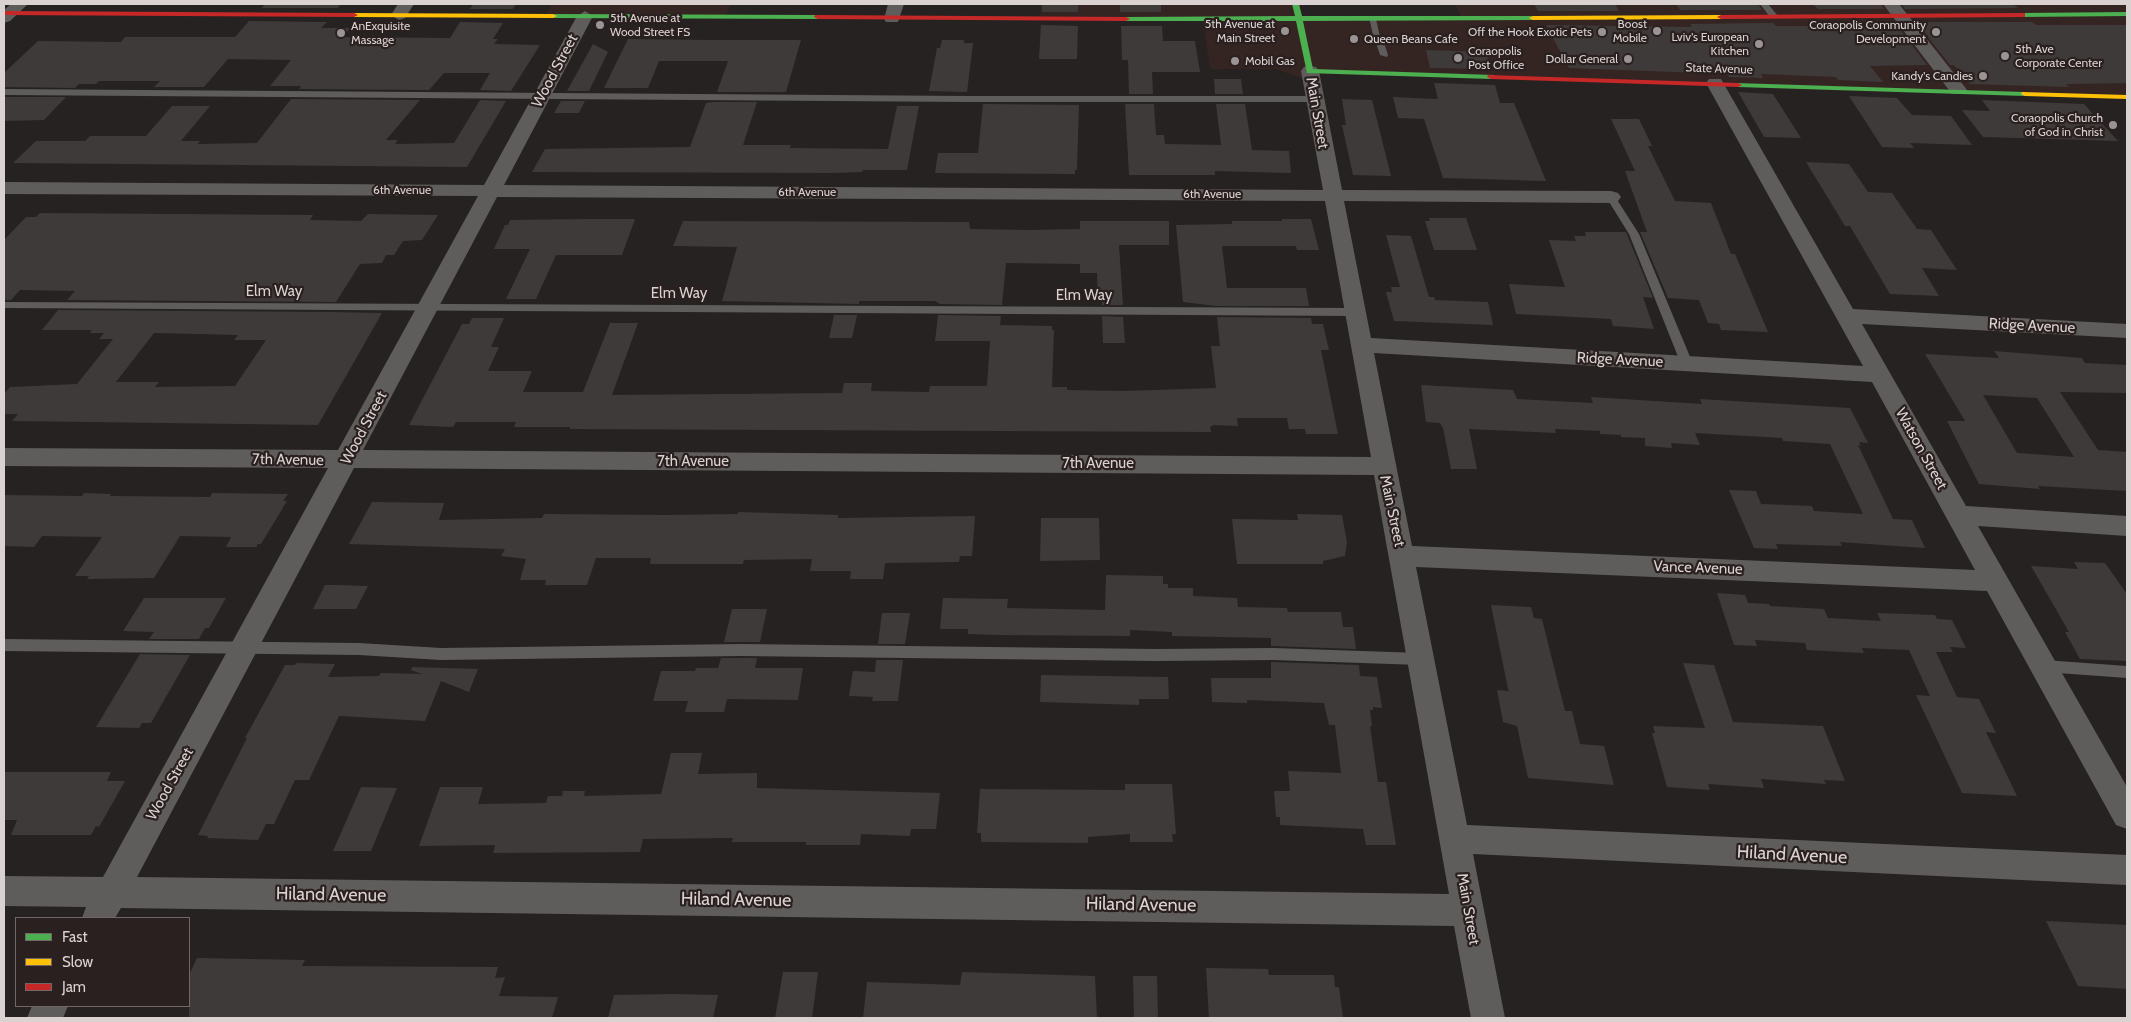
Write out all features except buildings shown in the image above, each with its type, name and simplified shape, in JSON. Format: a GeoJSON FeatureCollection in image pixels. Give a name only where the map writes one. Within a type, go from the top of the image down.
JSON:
{"type":"FeatureCollection","features":[{"type":"Feature","properties":{"kind":"main road","name":"Main Street"},"geometry":{"type":"LineString","coordinates":[[1296,4],[1310,71]]}},
{"type":"Feature","properties":{"kind":"main road"},"geometry":{"type":"LineString","coordinates":[[9,12],[402,9],[585,16],[894,11],[1298,20],[1772,15],[1896,10],[2127,14]]}},
{"type":"Feature","properties":{"kind":"main road","name":"State Avenue"},"geometry":{"type":"LineString","coordinates":[[1310,71],[1958,90],[2127,97]]}},
{"type":"Feature","properties":{"kind":"street"},"geometry":{"type":"LineString","coordinates":[[1896,10],[1958,90]]}},
{"type":"Feature","properties":{"kind":"street","name":"Wood Street"},"geometry":{"type":"LineString","coordinates":[[104,905],[429,308],[585,16]]}},
{"type":"Feature","properties":{"kind":"street","name":"Main Street"},"geometry":{"type":"LineString","coordinates":[[1310,71],[1383,466],[1456,839],[1488,1018]]}},
{"type":"Feature","properties":{"kind":"street","name":"Watson Street"},"geometry":{"type":"LineString","coordinates":[[1715,83],[2127,815]]}},
{"type":"Feature","properties":{"kind":"street","name":"6th Avenue"},"geometry":{"type":"LineString","coordinates":[[4,188],[1611,198]]}},
{"type":"Feature","properties":{"kind":"street","name":"Ridge Avenue"},"geometry":{"type":"LineString","coordinates":[[1846,316],[2127,331]]}},
{"type":"Feature","properties":{"kind":"street","name":"Ridge Avenue"},"geometry":{"type":"LineString","coordinates":[[1360,345],[1880,375]]}},
{"type":"Feature","properties":{"kind":"street","name":"7th Avenue"},"geometry":{"type":"LineString","coordinates":[[4,457],[1383,466]]}},
{"type":"Feature","properties":{"kind":"street"},"geometry":{"type":"LineString","coordinates":[[1958,515],[2127,526]]}},
{"type":"Feature","properties":{"kind":"street","name":"Vance Avenue"},"geometry":{"type":"LineString","coordinates":[[1402,556],[1995,581]]}},
{"type":"Feature","properties":{"kind":"street","name":"Hiland Avenue"},"geometry":{"type":"LineString","coordinates":[[1456,839],[2127,870]]}},
{"type":"Feature","properties":{"kind":"street","name":"Hiland Avenue"},"geometry":{"type":"LineString","coordinates":[[4,892],[104,905],[1468,910]]}},
{"type":"Feature","properties":{"kind":"street"},"geometry":{"type":"LineString","coordinates":[[44,1018],[50,1007]]}},
{"type":"Feature","properties":{"kind":"lane"},"geometry":{"type":"LineString","coordinates":[[1764,4],[1772,15]]}},
{"type":"Feature","properties":{"kind":"lane"},"geometry":{"type":"LineString","coordinates":[[1372,19],[1384,55]]}},
{"type":"Feature","properties":{"kind":"lane"},"geometry":{"type":"LineString","coordinates":[[4,92],[1315,99]]}},
{"type":"Feature","properties":{"kind":"lane"},"geometry":{"type":"LineString","coordinates":[[1611,198],[1634,234],[1687,364]]}},
{"type":"Feature","properties":{"kind":"lane","name":"Elm Way"},"geometry":{"type":"LineString","coordinates":[[4,304],[1354,312]]}},
{"type":"Feature","properties":{"kind":"lane"},"geometry":{"type":"LineString","coordinates":[[4,645],[245,647],[441,654],[741,650],[1137,655],[1273,654],[1422,659]]}},
{"type":"Feature","properties":{"kind":"lane"},"geometry":{"type":"LineString","coordinates":[[2044,666],[2127,672]]}},
{"type":"Feature","properties":{"kind":"shaded area"},"geometry":{"type":"Polygon","coordinates":[[[552,4],[731,4],[725,17],[545,16],[552,4]]]}},
{"type":"Feature","properties":{"kind":"shaded area"},"geometry":{"type":"Polygon","coordinates":[[[1041,4],[1296,4],[1298,19],[1461,17],[1455,4],[2127,4],[2127,97],[1310,71],[1312,82],[1276,69],[1210,69],[1203,20],[1040,19],[1041,4]]]}},
{"type":"Feature","properties":{"kind":"traffic: fast"},"geometry":{"type":"LineString","coordinates":[[1296,4],[1310,71],[1491,77]]}},
{"type":"Feature","properties":{"kind":"traffic: fast"},"geometry":{"type":"LineString","coordinates":[[2022,15],[2127,14]]}},
{"type":"Feature","properties":{"kind":"traffic: fast"},"geometry":{"type":"LineString","coordinates":[[553,16],[818,17]]}},
{"type":"Feature","properties":{"kind":"traffic: fast"},"geometry":{"type":"LineString","coordinates":[[1126,19],[1533,18]]}},
{"type":"Feature","properties":{"kind":"traffic: fast"},"geometry":{"type":"LineString","coordinates":[[1738,85],[2025,94]]}},
{"type":"Feature","properties":{"kind":"traffic: slow"},"geometry":{"type":"LineString","coordinates":[[354,15],[553,16]]}},
{"type":"Feature","properties":{"kind":"traffic: slow"},"geometry":{"type":"LineString","coordinates":[[1533,18],[1721,17]]}},
{"type":"Feature","properties":{"kind":"traffic: slow"},"geometry":{"type":"LineString","coordinates":[[2025,94],[2127,97]]}},
{"type":"Feature","properties":{"kind":"traffic: jam"},"geometry":{"type":"LineString","coordinates":[[4,13],[354,15]]}},
{"type":"Feature","properties":{"kind":"traffic: jam"},"geometry":{"type":"LineString","coordinates":[[1721,17],[2022,15]]}},
{"type":"Feature","properties":{"kind":"traffic: jam"},"geometry":{"type":"LineString","coordinates":[[818,17],[1126,19]]}},
{"type":"Feature","properties":{"kind":"traffic: jam"},"geometry":{"type":"LineString","coordinates":[[1491,77],[1738,85]]}},
{"type":"Feature","properties":{"kind":"place","name":"5th Avenue at Wood Street FS"},"geometry":{"type":"Point","coordinates":[600,25]}},
{"type":"Feature","properties":{"kind":"place","name":"5th Avenue at Main Street"},"geometry":{"type":"Point","coordinates":[1285,31]}},
{"type":"Feature","properties":{"kind":"place","name":"Boost Mobile"},"geometry":{"type":"Point","coordinates":[1657,31]}},
{"type":"Feature","properties":{"kind":"place","name":"Off the Hook Exotic Pets"},"geometry":{"type":"Point","coordinates":[1602,32]}},
{"type":"Feature","properties":{"kind":"place","name":"Coraopolis Community Development"},"geometry":{"type":"Point","coordinates":[1936,32]}},
{"type":"Feature","properties":{"kind":"place","name":"AnExquisite Massage"},"geometry":{"type":"Point","coordinates":[341,33]}},
{"type":"Feature","properties":{"kind":"place","name":"Queen Beans Cafe"},"geometry":{"type":"Point","coordinates":[1354,39]}},
{"type":"Feature","properties":{"kind":"place","name":"Lviv's European Kitchen"},"geometry":{"type":"Point","coordinates":[1759,44]}},
{"type":"Feature","properties":{"kind":"place","name":"5th Ave Corporate Center"},"geometry":{"type":"Point","coordinates":[2005,56]}},
{"type":"Feature","properties":{"kind":"place","name":"Coraopolis Post Office"},"geometry":{"type":"Point","coordinates":[1458,58]}},
{"type":"Feature","properties":{"kind":"place","name":"Dollar General"},"geometry":{"type":"Point","coordinates":[1628,59]}},
{"type":"Feature","properties":{"kind":"place","name":"Mobil Gas"},"geometry":{"type":"Point","coordinates":[1235,61]}},
{"type":"Feature","properties":{"kind":"place","name":"Kandy's Candies"},"geometry":{"type":"Point","coordinates":[1983,76]}},
{"type":"Feature","properties":{"kind":"place","name":"Coraopolis Church of God in Christ"},"geometry":{"type":"Point","coordinates":[2113,125]}}]}
